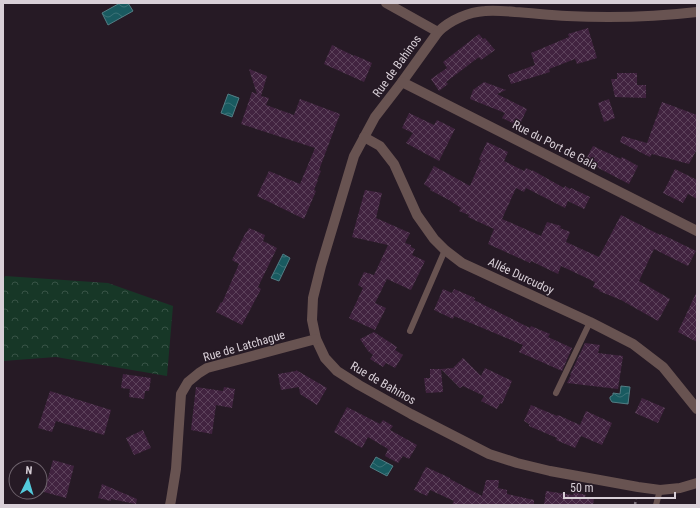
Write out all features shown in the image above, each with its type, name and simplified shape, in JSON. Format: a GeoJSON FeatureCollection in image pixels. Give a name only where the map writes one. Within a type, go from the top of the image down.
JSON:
{"type":"FeatureCollection","features":[{"type":"Feature","properties":{"kind":"street","name":"Rue de Bahinos"},"geometry":{"type":"LineString","coordinates":[[386,3],[438,32],[375,117],[354,156],[313,298],[312,320],[316,339],[325,358],[337,371],[358,385],[489,454],[550,471],[638,487],[660,490],[680,488],[697,483]]}},
{"type":"Feature","properties":{"kind":"street"},"geometry":{"type":"LineString","coordinates":[[438,32],[454,20],[466,15],[485,11],[590,17],[650,16],[697,12]]}},
{"type":"Feature","properties":{"kind":"street","name":"Rue du Port de Gala"},"geometry":{"type":"LineString","coordinates":[[402,82],[697,231]]}},
{"type":"Feature","properties":{"kind":"street","name":"Allée Durcudoy"},"geometry":{"type":"LineString","coordinates":[[364,137],[380,146],[394,164],[417,215],[434,239],[445,250],[462,263],[590,322],[633,344],[663,367],[697,409]]}},
{"type":"Feature","properties":{"kind":"street","name":"Rue de Latchague"},"geometry":{"type":"LineString","coordinates":[[170,505],[176,469],[181,394],[188,382],[207,368],[316,339]]}},
{"type":"Feature","properties":{"kind":"lane"},"geometry":{"type":"LineString","coordinates":[[410,331],[445,250]]}},
{"type":"Feature","properties":{"kind":"lane"},"geometry":{"type":"LineString","coordinates":[[556,393],[590,322]]}},
{"type":"Feature","properties":{"kind":"lane"},"geometry":{"type":"LineString","coordinates":[[656,505],[660,490]]}},
{"type":"Feature","properties":{"kind":"path"},"geometry":{"type":"LineString","coordinates":[[635,505],[636,498]]}},
{"type":"Feature","properties":{"kind":"green space"},"geometry":{"type":"Polygon","coordinates":[[[5,276],[108,283],[173,306],[167,376],[56,357],[3,361],[3,281],[5,276]]]}},
{"type":"Feature","properties":{"kind":"water"},"geometry":{"type":"Polygon","coordinates":[[[120,3],[128,3],[133,11],[108,25],[102,13],[120,3]]]}},
{"type":"Feature","properties":{"kind":"water"},"geometry":{"type":"Polygon","coordinates":[[[228,94],[239,98],[232,117],[221,113],[228,94]]]}},
{"type":"Feature","properties":{"kind":"water"},"geometry":{"type":"Polygon","coordinates":[[[283,254],[290,258],[279,281],[271,278],[283,254]]]}},
{"type":"Feature","properties":{"kind":"water"},"geometry":{"type":"Polygon","coordinates":[[[621,386],[630,387],[628,404],[612,402],[610,399],[613,393],[620,394],[621,386]]]}},
{"type":"Feature","properties":{"kind":"water"},"geometry":{"type":"Polygon","coordinates":[[[376,457],[393,466],[387,476],[370,467],[376,457]]]}},
{"type":"Feature","properties":{"kind":"building"},"geometry":{"type":"Polygon","coordinates":[[[588,28],[597,58],[577,64],[575,59],[549,69],[550,72],[511,84],[508,75],[535,65],[531,53],[569,37],[568,34],[588,28]]]}},
{"type":"Feature","properties":{"kind":"building"},"geometry":{"type":"Polygon","coordinates":[[[479,34],[483,39],[485,38],[495,50],[481,60],[479,57],[446,82],[448,84],[439,91],[431,79],[447,68],[443,62],[479,34]]]}},
{"type":"Feature","properties":{"kind":"building"},"geometry":{"type":"Polygon","coordinates":[[[332,45],[372,63],[364,82],[324,64],[332,45]]]}},
{"type":"Feature","properties":{"kind":"building"},"geometry":{"type":"Polygon","coordinates":[[[249,69],[267,76],[261,96],[269,98],[266,105],[294,115],[300,99],[340,114],[319,170],[321,171],[314,190],[316,191],[304,219],[257,196],[269,171],[300,184],[315,148],[241,124],[252,92],[257,94],[249,69]]]}},
{"type":"Feature","properties":{"kind":"building"},"geometry":{"type":"Polygon","coordinates":[[[617,73],[637,73],[637,85],[646,85],[646,98],[615,97],[611,79],[617,79],[617,73]]]}},
{"type":"Feature","properties":{"kind":"building"},"geometry":{"type":"Polygon","coordinates":[[[484,82],[506,90],[497,94],[527,109],[519,126],[502,118],[505,113],[470,99],[473,90],[484,82]]]}},
{"type":"Feature","properties":{"kind":"building"},"geometry":{"type":"Polygon","coordinates":[[[609,99],[615,118],[604,122],[598,103],[609,99]]]}},
{"type":"Feature","properties":{"kind":"building"},"geometry":{"type":"Polygon","coordinates":[[[662,102],[697,115],[697,149],[689,164],[652,154],[650,157],[620,142],[622,136],[647,143],[662,102]]]}},
{"type":"Feature","properties":{"kind":"building"},"geometry":{"type":"Polygon","coordinates":[[[409,113],[434,125],[437,120],[455,129],[439,161],[406,143],[413,133],[402,128],[409,113]]]}},
{"type":"Feature","properties":{"kind":"building"},"geometry":{"type":"Polygon","coordinates":[[[487,142],[508,152],[504,161],[524,171],[526,168],[532,170],[564,188],[565,186],[570,189],[571,188],[590,197],[584,209],[568,201],[565,208],[526,188],[524,192],[516,188],[502,219],[541,236],[547,222],[561,226],[560,228],[570,232],[566,242],[599,257],[621,215],[696,251],[688,266],[654,249],[639,281],[670,299],[658,321],[621,300],[599,291],[600,290],[593,287],[595,282],[561,266],[558,274],[531,261],[530,263],[488,244],[494,229],[468,217],[469,215],[459,211],[461,208],[430,190],[431,189],[424,184],[434,166],[470,186],[481,160],[479,159],[487,142]]]}},
{"type":"Feature","properties":{"kind":"building"},"geometry":{"type":"Polygon","coordinates":[[[593,146],[621,159],[622,157],[638,166],[629,184],[585,161],[593,146]]]}},
{"type":"Feature","properties":{"kind":"building"},"geometry":{"type":"Polygon","coordinates":[[[675,169],[697,180],[697,199],[688,194],[683,203],[663,193],[675,169]]]}},
{"type":"Feature","properties":{"kind":"building"},"geometry":{"type":"Polygon","coordinates":[[[365,190],[382,193],[376,218],[410,233],[405,243],[411,245],[411,247],[415,249],[412,255],[425,261],[411,290],[387,279],[375,303],[386,308],[375,330],[349,318],[363,288],[358,285],[364,272],[374,275],[388,245],[352,237],[365,190]]]}},
{"type":"Feature","properties":{"kind":"building"},"geometry":{"type":"Polygon","coordinates":[[[249,228],[265,235],[263,241],[277,248],[258,287],[261,289],[242,325],[216,312],[221,302],[222,303],[239,264],[232,260],[249,228]]]}},
{"type":"Feature","properties":{"kind":"building"},"geometry":{"type":"Polygon","coordinates":[[[443,289],[452,293],[454,289],[475,298],[474,300],[530,328],[531,326],[550,334],[548,337],[572,348],[562,371],[519,352],[523,345],[454,316],[453,319],[434,310],[443,289]]]}},
{"type":"Feature","properties":{"kind":"building"},"geometry":{"type":"Polygon","coordinates":[[[697,291],[697,342],[678,332],[697,291]]]}},
{"type":"Feature","properties":{"kind":"building"},"geometry":{"type":"Polygon","coordinates":[[[374,332],[397,347],[395,350],[403,355],[395,368],[386,363],[383,367],[370,359],[373,355],[368,351],[360,339],[374,332]]]}},
{"type":"Feature","properties":{"kind":"building"},"geometry":{"type":"Polygon","coordinates":[[[585,343],[600,345],[598,353],[623,356],[618,389],[567,383],[585,343]]]}},
{"type":"Feature","properties":{"kind":"building"},"geometry":{"type":"Polygon","coordinates":[[[463,358],[481,376],[485,368],[512,381],[502,404],[500,403],[497,409],[481,401],[484,396],[463,386],[460,388],[441,369],[453,368],[463,358]]]}},
{"type":"Feature","properties":{"kind":"building"},"geometry":{"type":"Polygon","coordinates":[[[430,369],[441,369],[443,392],[426,393],[424,378],[430,378],[430,369]]]}},
{"type":"Feature","properties":{"kind":"building"},"geometry":{"type":"Polygon","coordinates":[[[296,370],[327,388],[317,405],[300,394],[299,387],[281,390],[278,374],[296,370]]]}},
{"type":"Feature","properties":{"kind":"building"},"geometry":{"type":"Polygon","coordinates":[[[123,374],[151,378],[149,391],[145,391],[144,399],[129,397],[130,389],[121,388],[123,374]]]}},
{"type":"Feature","properties":{"kind":"building"},"geometry":{"type":"Polygon","coordinates":[[[196,387],[223,391],[224,387],[235,389],[232,408],[216,405],[212,434],[191,430],[196,387]]]}},
{"type":"Feature","properties":{"kind":"building"},"geometry":{"type":"Polygon","coordinates":[[[50,391],[111,410],[104,435],[56,421],[52,432],[38,428],[50,391]]]}},
{"type":"Feature","properties":{"kind":"building"},"geometry":{"type":"Polygon","coordinates":[[[642,398],[665,408],[658,423],[635,413],[642,398]]]}},
{"type":"Feature","properties":{"kind":"building"},"geometry":{"type":"Polygon","coordinates":[[[531,405],[580,425],[586,411],[612,423],[602,445],[581,436],[575,448],[556,440],[557,438],[529,426],[529,424],[524,421],[531,405]]]}},
{"type":"Feature","properties":{"kind":"building"},"geometry":{"type":"Polygon","coordinates":[[[347,407],[380,424],[383,420],[393,426],[390,430],[417,445],[409,459],[403,456],[398,463],[385,456],[388,449],[368,437],[362,448],[334,432],[347,407]]]}},
{"type":"Feature","properties":{"kind":"building"},"geometry":{"type":"Polygon","coordinates":[[[143,430],[151,448],[134,455],[126,438],[143,430]]]}},
{"type":"Feature","properties":{"kind":"building"},"geometry":{"type":"Polygon","coordinates":[[[53,460],[74,466],[66,498],[48,493],[48,478],[53,460]]]}},
{"type":"Feature","properties":{"kind":"building"},"geometry":{"type":"Polygon","coordinates":[[[426,467],[450,478],[482,496],[486,480],[499,480],[498,488],[507,490],[507,494],[534,500],[534,505],[452,505],[454,501],[430,490],[427,496],[414,490],[426,467]]]}},
{"type":"Feature","properties":{"kind":"building"},"geometry":{"type":"Polygon","coordinates":[[[102,484],[137,499],[136,504],[98,498],[102,484]]]}},
{"type":"Feature","properties":{"kind":"building"},"geometry":{"type":"Polygon","coordinates":[[[546,491],[573,495],[574,492],[586,495],[585,497],[594,498],[593,505],[544,505],[546,491]]]}}]}
